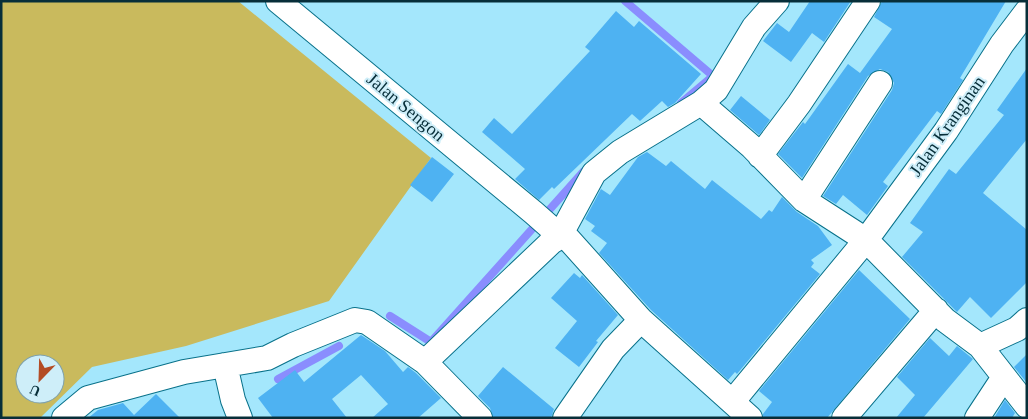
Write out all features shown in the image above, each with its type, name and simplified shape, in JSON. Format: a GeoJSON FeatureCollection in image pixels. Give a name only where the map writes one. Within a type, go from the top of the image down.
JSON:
{"type":"FeatureCollection","features":[{"type":"Feature","properties":{"kind":"street","name":"Jalan Sengon"},"geometry":{"type":"LineString","coordinates":[[278,1],[551,228],[641,320],[750,418]]}},
{"type":"Feature","properties":{"kind":"street"},"geometry":{"type":"LineString","coordinates":[[425,362],[551,228],[594,173],[620,152],[701,103],[723,80],[754,27],[777,1]]}},
{"type":"Feature","properties":{"kind":"street"},"geometry":{"type":"LineString","coordinates":[[760,156],[800,104],[868,1]]}},
{"type":"Feature","properties":{"kind":"street","name":"Jalan Kranginan"},"geometry":{"type":"LineString","coordinates":[[733,401],[866,240],[946,131],[1002,44],[1027,11]]}},
{"type":"Feature","properties":{"kind":"street"},"geometry":{"type":"LineString","coordinates":[[804,200],[880,84]]}},
{"type":"Feature","properties":{"kind":"street"},"geometry":{"type":"LineString","coordinates":[[701,103],[752,147],[804,200],[866,240],[945,320],[980,346],[1027,406]]}},
{"type":"Feature","properties":{"kind":"street"},"geometry":{"type":"LineString","coordinates":[[844,418],[936,310]]}},
{"type":"Feature","properties":{"kind":"street"},"geometry":{"type":"LineString","coordinates":[[64,418],[88,398],[184,372],[266,358],[355,320],[367,322],[425,362],[480,418]]}},
{"type":"Feature","properties":{"kind":"street"},"geometry":{"type":"LineString","coordinates":[[565,418],[613,349],[641,320]]}},
{"type":"Feature","properties":{"kind":"street"},"geometry":{"type":"LineString","coordinates":[[980,346],[1017,329],[1027,320]]}},
{"type":"Feature","properties":{"kind":"street"},"geometry":{"type":"LineString","coordinates":[[225,365],[233,400],[240,418]]}},
{"type":"Feature","properties":{"kind":"street"},"geometry":{"type":"LineString","coordinates":[[977,418],[1004,377]]}},
{"type":"Feature","properties":{"kind":"shaded area"},"geometry":{"type":"Polygon","coordinates":[[[1,1],[238,1],[431,158],[329,301],[186,346],[92,367],[65,393],[65,354],[15,354],[15,404],[54,404],[40,418],[1,418],[1,1]]]}},
{"type":"Feature","properties":{"kind":"building"},"geometry":{"type":"Polygon","coordinates":[[[810,1],[851,1],[824,42],[812,33],[791,62],[763,41],[777,23],[789,32],[810,1]]]}},
{"type":"Feature","properties":{"kind":"building"},"geometry":{"type":"Polygon","coordinates":[[[882,1],[1006,1],[960,78],[963,80],[941,114],[937,111],[883,182],[888,186],[867,215],[843,195],[836,204],[823,196],[892,90],[894,83],[888,72],[880,69],[868,76],[802,178],[778,154],[803,122],[805,124],[848,64],[860,73],[892,29],[874,17],[882,1]]]}},
{"type":"Feature","properties":{"kind":"building"},"geometry":{"type":"Polygon","coordinates":[[[616,11],[634,27],[639,21],[701,74],[675,103],[668,107],[662,101],[640,121],[632,114],[554,189],[552,187],[539,200],[515,179],[525,169],[482,132],[494,118],[512,134],[590,51],[585,47],[616,11]]]}},
{"type":"Feature","properties":{"kind":"building"},"geometry":{"type":"Polygon","coordinates":[[[1027,68],[1027,139],[983,193],[1027,230],[1027,282],[991,318],[970,297],[957,312],[902,257],[923,232],[910,223],[949,169],[956,174],[1004,115],[997,110],[1027,68]]]}},
{"type":"Feature","properties":{"kind":"building"},"geometry":{"type":"Polygon","coordinates":[[[741,96],[770,120],[759,135],[730,110],[741,96]]]}},
{"type":"Feature","properties":{"kind":"building"},"geometry":{"type":"Polygon","coordinates":[[[647,152],[666,166],[671,161],[705,189],[712,180],[761,219],[769,210],[772,212],[782,197],[797,212],[818,226],[832,245],[811,260],[814,263],[811,267],[820,274],[737,374],[735,372],[728,380],[651,310],[599,253],[607,243],[591,231],[595,226],[585,219],[601,189],[610,195],[638,157],[647,152]]]}},
{"type":"Feature","properties":{"kind":"building"},"geometry":{"type":"Polygon","coordinates":[[[432,157],[454,174],[432,202],[410,185],[432,157]]]}},
{"type":"Feature","properties":{"kind":"building"},"geometry":{"type":"Polygon","coordinates":[[[859,270],[910,319],[827,418],[763,418],[763,414],[772,402],[759,391],[859,270]]]}},
{"type":"Feature","properties":{"kind":"building"},"geometry":{"type":"Polygon","coordinates":[[[574,273],[580,278],[582,275],[618,315],[596,341],[598,342],[579,367],[555,348],[577,321],[551,298],[574,273]]]}},
{"type":"Feature","properties":{"kind":"building"},"geometry":{"type":"Polygon","coordinates":[[[361,335],[385,351],[403,372],[408,367],[416,373],[441,398],[418,418],[372,418],[388,404],[361,375],[332,399],[347,418],[273,418],[258,398],[295,370],[304,382],[361,335]]]}},
{"type":"Feature","properties":{"kind":"building"},"geometry":{"type":"Polygon","coordinates":[[[930,338],[949,356],[957,346],[973,359],[923,418],[896,418],[915,395],[897,377],[930,338]]]}},
{"type":"Feature","properties":{"kind":"building"},"geometry":{"type":"Polygon","coordinates":[[[1027,354],[1027,383],[1014,367],[1027,354]]]}},
{"type":"Feature","properties":{"kind":"building"},"geometry":{"type":"Polygon","coordinates":[[[503,367],[554,409],[551,418],[493,418],[490,408],[478,396],[503,367]]]}},
{"type":"Feature","properties":{"kind":"building"},"geometry":{"type":"Polygon","coordinates":[[[156,394],[180,418],[88,418],[98,410],[123,403],[134,415],[156,394]]]}},
{"type":"Feature","properties":{"kind":"building"},"geometry":{"type":"Polygon","coordinates":[[[1005,400],[1015,413],[1012,418],[994,418],[1005,400]]]}},
{"type":"Feature","properties":{"kind":"waterway"},"geometry":{"type":"LineString","coordinates":[[625,1],[713,76],[681,103]]}},
{"type":"Feature","properties":{"kind":"waterway"},"geometry":{"type":"LineString","coordinates":[[390,316],[431,342],[584,171]]}},
{"type":"Feature","properties":{"kind":"waterway"},"geometry":{"type":"LineString","coordinates":[[278,379],[339,346]]}}]}
